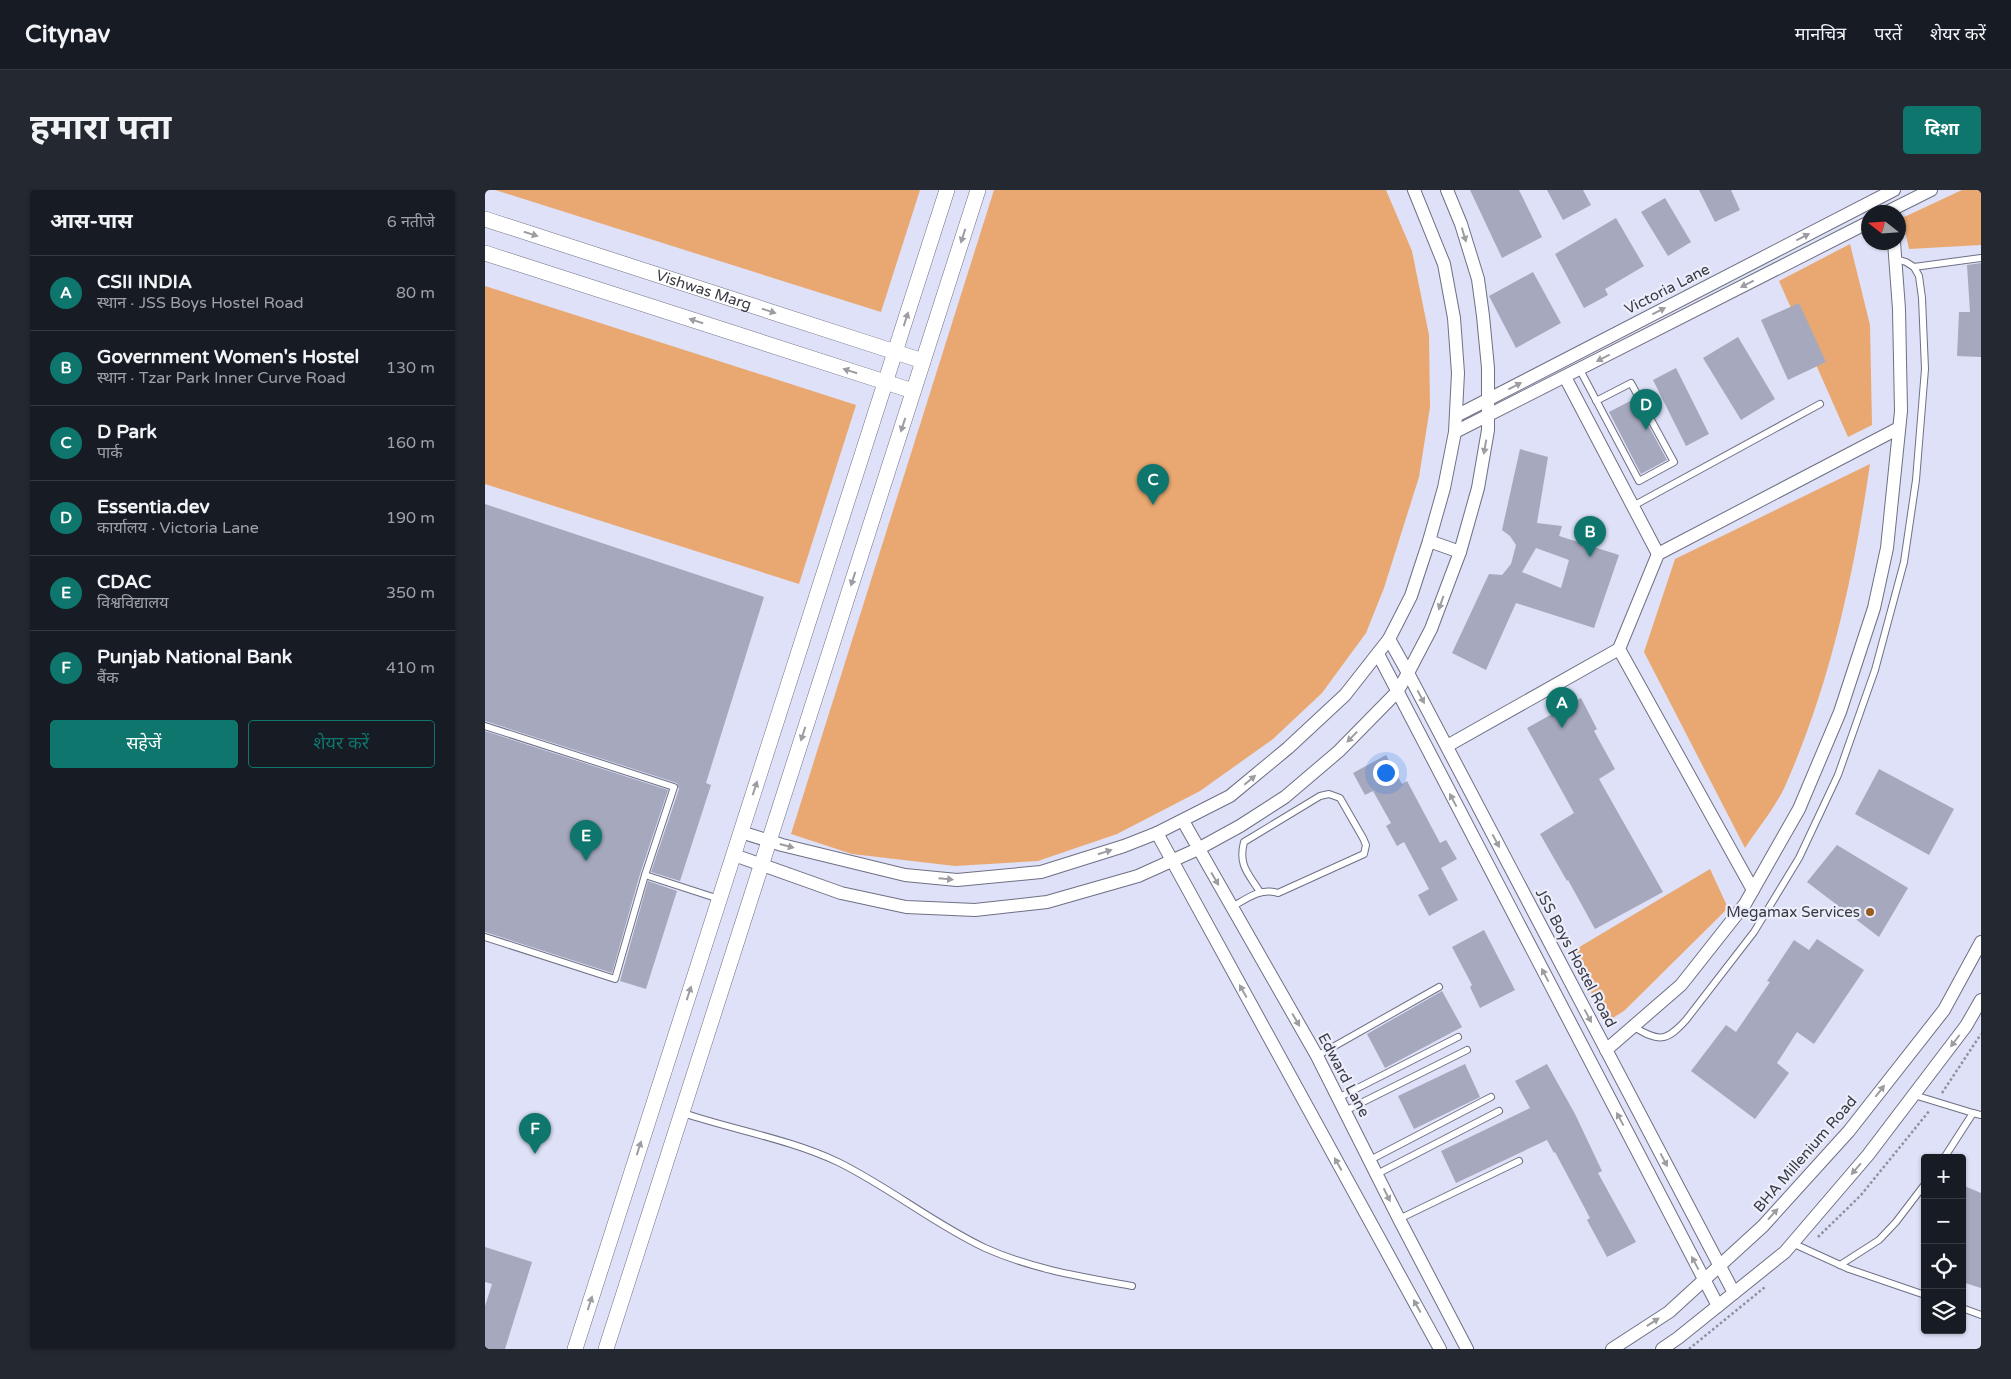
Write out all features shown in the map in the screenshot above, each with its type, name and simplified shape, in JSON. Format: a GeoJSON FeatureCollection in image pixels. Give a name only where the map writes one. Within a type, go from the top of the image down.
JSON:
{"type":"FeatureCollection","features":[{"type":"Feature","properties":{"kind":"street"},"geometry":{"type":"LineString","coordinates":[[575,1349],[947,190]]}},
{"type":"Feature","properties":{"kind":"street"},"geometry":{"type":"LineString","coordinates":[[606,1349],[978,190]]}},
{"type":"Feature","properties":{"kind":"street"},"geometry":{"type":"LineString","coordinates":[[741,832],[782,845],[905,875],[957,880],[1041,872],[1124,846],[1157,833],[1230,796],[1288,748],[1345,695],[1389,639],[1411,596],[1444,488],[1455,432],[1458,373],[1454,318],[1448,282],[1444,264],[1414,190]]}},
{"type":"Feature","properties":{"kind":"street"},"geometry":{"type":"LineString","coordinates":[[734,855],[841,893],[906,907],[975,910],[1047,902],[1138,876],[1198,849],[1240,826],[1285,797],[1339,751],[1397,692],[1408,673],[1431,629],[1460,552],[1478,488],[1488,430],[1488,368],[1478,279],[1461,224],[1447,190]]}},
{"type":"Feature","properties":{"kind":"street"},"geometry":{"type":"LineString","coordinates":[[1901,205],[1931,190]]}},
{"type":"Feature","properties":{"kind":"street","name":"Victoria Lane"},"geometry":{"type":"LineString","coordinates":[[1456,416],[1888,193]]}},
{"type":"Feature","properties":{"kind":"street","name":"Vishwas Marg"},"geometry":{"type":"LineString","coordinates":[[485,219],[923,361]]}},
{"type":"Feature","properties":{"kind":"street"},"geometry":{"type":"LineString","coordinates":[[1455,432],[1861,226]]}},
{"type":"Feature","properties":{"kind":"street"},"geometry":{"type":"LineString","coordinates":[[1607,1050],[1681,985],[1745,904],[1799,809],[1840,712],[1874,608],[1887,548],[1901,411],[1899,318],[1894,250]]}},
{"type":"Feature","properties":{"kind":"street"},"geometry":{"type":"LineString","coordinates":[[485,252],[913,391]]}},
{"type":"Feature","properties":{"kind":"street"},"geometry":{"type":"LineString","coordinates":[[1565,377],[1659,554]]}},
{"type":"Feature","properties":{"kind":"street"},"geometry":{"type":"LineString","coordinates":[[1447,746],[1619,649],[1659,554],[1899,428]]}},
{"type":"Feature","properties":{"kind":"street"},"geometry":{"type":"LineString","coordinates":[[1429,541],[1460,552]]}},
{"type":"Feature","properties":{"kind":"street","name":"JSS Boys Hostel Road"},"geometry":{"type":"LineString","coordinates":[[1389,639],[1734,1293]]}},
{"type":"Feature","properties":{"kind":"street"},"geometry":{"type":"LineString","coordinates":[[1619,649],[1753,890]]}},
{"type":"Feature","properties":{"kind":"street"},"geometry":{"type":"LineString","coordinates":[[1378,654],[1717,1306]]}},
{"type":"Feature","properties":{"kind":"street","name":"Edward Lane"},"geometry":{"type":"LineString","coordinates":[[1183,821],[1317,1056],[1467,1349]]}},
{"type":"Feature","properties":{"kind":"street"},"geometry":{"type":"LineString","coordinates":[[1157,833],[1440,1349]]}},
{"type":"Feature","properties":{"kind":"street","name":"BHA Millenium Road"},"geometry":{"type":"LineString","coordinates":[[1612,1349],[1669,1312],[1763,1226],[1849,1131],[1944,1010],[1981,942]]}},
{"type":"Feature","properties":{"kind":"street"},"geometry":{"type":"LineString","coordinates":[[1562,1008],[1579,999]]}},
{"type":"Feature","properties":{"kind":"street"},"geometry":{"type":"LineString","coordinates":[[1662,1349],[1785,1252],[1868,1155],[1966,1026],[1981,1000]]}},
{"type":"Feature","properties":{"kind":"lane"},"geometry":{"type":"LineString","coordinates":[[1914,267],[1981,258]]}},
{"type":"Feature","properties":{"kind":"lane"},"geometry":{"type":"LineString","coordinates":[[1634,1027],[1647,1035],[1662,1039],[1674,1034],[1754,932],[1799,858],[1838,776],[1875,670],[1904,562],[1917,480],[1925,369],[1922,298],[1919,276],[1914,267],[1906,262],[1895,260]]}},
{"type":"Feature","properties":{"kind":"lane"},"geometry":{"type":"LineString","coordinates":[[1580,370],[1596,401],[1639,481],[1674,462],[1631,382],[1596,401]]}},
{"type":"Feature","properties":{"kind":"lane"},"geometry":{"type":"LineString","coordinates":[[1633,506],[1820,404]]}},
{"type":"Feature","properties":{"kind":"lane"},"geometry":{"type":"LineString","coordinates":[[485,726],[673,787],[615,979],[485,937]]}},
{"type":"Feature","properties":{"kind":"lane"},"geometry":{"type":"LineString","coordinates":[[1231,907],[1260,892],[1269,890],[1278,893],[1364,854],[1366,845],[1340,798],[1329,794],[1320,796],[1244,842],[1241,854],[1243,864],[1260,892]]}},
{"type":"Feature","properties":{"kind":"lane"},"geometry":{"type":"LineString","coordinates":[[645,875],[719,899]]}},
{"type":"Feature","properties":{"kind":"lane"},"geometry":{"type":"LineString","coordinates":[[1317,1056],[1439,987]]}},
{"type":"Feature","properties":{"kind":"lane"},"geometry":{"type":"LineString","coordinates":[[1338,1098],[1458,1037]]}},
{"type":"Feature","properties":{"kind":"lane"},"geometry":{"type":"LineString","coordinates":[[1345,1111],[1467,1050]]}},
{"type":"Feature","properties":{"kind":"lane"},"geometry":{"type":"LineString","coordinates":[[1914,1095],[1981,1116]]}},
{"type":"Feature","properties":{"kind":"lane"},"geometry":{"type":"LineString","coordinates":[[1370,1160],[1491,1097]]}},
{"type":"Feature","properties":{"kind":"lane"},"geometry":{"type":"LineString","coordinates":[[1377,1174],[1499,1111]]}},
{"type":"Feature","properties":{"kind":"lane"},"geometry":{"type":"LineString","coordinates":[[682,1113],[788,1143],[837,1162],[884,1187],[985,1248],[1023,1263],[1131,1286]]}},
{"type":"Feature","properties":{"kind":"lane"},"geometry":{"type":"LineString","coordinates":[[1947,1154],[1973,1113]]}},
{"type":"Feature","properties":{"kind":"lane"},"geometry":{"type":"LineString","coordinates":[[1399,1219],[1519,1161]]}},
{"type":"Feature","properties":{"kind":"lane"},"geometry":{"type":"LineString","coordinates":[[1840,1265],[1879,1240],[1896,1222],[1921,1189]]}},
{"type":"Feature","properties":{"kind":"lane"},"geometry":{"type":"LineString","coordinates":[[1792,1243],[1840,1265],[1921,1294]]}},
{"type":"Feature","properties":{"kind":"lane"},"geometry":{"type":"LineString","coordinates":[[1966,1309],[1981,1315]]}},
{"type":"Feature","properties":{"kind":"shaded area"},"geometry":{"type":"Polygon","coordinates":[[[495,190],[920,190],[881,312],[495,190]]]}},
{"type":"Feature","properties":{"kind":"shaded area"},"geometry":{"type":"Polygon","coordinates":[[[994,190],[1386,190],[1412,251],[1429,335],[1430,407],[1419,477],[1384,588],[1366,633],[1322,693],[1273,739],[1200,791],[1117,834],[1038,861],[955,866],[852,854],[791,834],[994,190]]]}},
{"type":"Feature","properties":{"kind":"shaded area"},"geometry":{"type":"Polygon","coordinates":[[[1962,190],[1981,190],[1981,245],[1909,249],[1906,236],[1906,216],[1962,190]]]}},
{"type":"Feature","properties":{"kind":"shaded area"},"geometry":{"type":"Polygon","coordinates":[[[1850,244],[1870,325],[1872,425],[1848,437],[1779,281],[1850,244]]]}},
{"type":"Feature","properties":{"kind":"shaded area"},"geometry":{"type":"Polygon","coordinates":[[[485,286],[856,405],[799,584],[485,484],[485,286]]]}},
{"type":"Feature","properties":{"kind":"shaded area"},"geometry":{"type":"Polygon","coordinates":[[[1870,464],[1864,505],[1839,627],[1816,706],[1782,792],[1745,848],[1644,652],[1675,559],[1870,464]]]}},
{"type":"Feature","properties":{"kind":"shaded area"},"geometry":{"type":"Polygon","coordinates":[[[1710,869],[1728,908],[1624,1011],[1606,1022],[1571,952],[1710,869]]]}},
{"type":"Feature","properties":{"kind":"building"},"geometry":{"type":"Polygon","coordinates":[[[1470,190],[1519,190],[1542,237],[1502,258],[1470,190]]]}},
{"type":"Feature","properties":{"kind":"building"},"geometry":{"type":"Polygon","coordinates":[[[1547,190],[1583,190],[1591,205],[1563,220],[1547,190]]]}},
{"type":"Feature","properties":{"kind":"building"},"geometry":{"type":"Polygon","coordinates":[[[1699,190],[1731,190],[1740,210],[1715,222],[1699,190]]]}},
{"type":"Feature","properties":{"kind":"building"},"geometry":{"type":"Polygon","coordinates":[[[1665,198],[1691,242],[1668,256],[1641,212],[1665,198]]]}},
{"type":"Feature","properties":{"kind":"building"},"geometry":{"type":"Polygon","coordinates":[[[1616,218],[1644,266],[1605,289],[1608,295],[1584,308],[1555,254],[1616,218]]]}},
{"type":"Feature","properties":{"kind":"building"},"geometry":{"type":"Polygon","coordinates":[[[1981,263],[1981,357],[1957,356],[1959,312],[1970,312],[1967,265],[1981,263]]]}},
{"type":"Feature","properties":{"kind":"building"},"geometry":{"type":"Polygon","coordinates":[[[1533,272],[1561,323],[1516,348],[1489,296],[1533,272]]]}},
{"type":"Feature","properties":{"kind":"building"},"geometry":{"type":"Polygon","coordinates":[[[1799,303],[1826,362],[1788,380],[1761,320],[1799,303]]]}},
{"type":"Feature","properties":{"kind":"building"},"geometry":{"type":"Polygon","coordinates":[[[1738,337],[1775,399],[1741,420],[1703,358],[1738,337]]]}},
{"type":"Feature","properties":{"kind":"building"},"geometry":{"type":"Polygon","coordinates":[[[1676,368],[1709,434],[1686,446],[1653,380],[1676,368]]]}},
{"type":"Feature","properties":{"kind":"building"},"geometry":{"type":"Polygon","coordinates":[[[1634,399],[1667,460],[1641,474],[1609,412],[1634,399]]]}},
{"type":"Feature","properties":{"kind":"building"},"geometry":{"type":"Polygon","coordinates":[[[1520,449],[1548,457],[1537,523],[1562,526],[1559,536],[1619,555],[1594,628],[1516,603],[1486,670],[1452,653],[1489,574],[1502,575],[1511,564],[1516,545],[1510,536],[1502,530],[1520,449]],[[1536,548],[1522,572],[1561,588],[1569,560],[1536,548]]]}},
{"type":"Feature","properties":{"kind":"building"},"geometry":{"type":"Polygon","coordinates":[[[485,504],[764,597],[706,783],[711,785],[680,881],[651,872],[679,789],[677,783],[485,721],[485,504]]]}},
{"type":"Feature","properties":{"kind":"building"},"geometry":{"type":"Polygon","coordinates":[[[1581,698],[1597,729],[1594,731],[1615,769],[1599,779],[1663,892],[1595,929],[1540,834],[1574,813],[1527,728],[1581,698]]]}},
{"type":"Feature","properties":{"kind":"building"},"geometry":{"type":"Polygon","coordinates":[[[485,731],[668,790],[640,874],[612,973],[485,932],[485,731]]]}},
{"type":"Feature","properties":{"kind":"building"},"geometry":{"type":"Polygon","coordinates":[[[1386,755],[1402,784],[1407,781],[1440,843],[1446,840],[1457,859],[1441,868],[1458,900],[1429,916],[1418,895],[1429,889],[1404,842],[1397,846],[1386,826],[1391,823],[1373,791],[1365,795],[1353,773],[1386,755]]]}},
{"type":"Feature","properties":{"kind":"building"},"geometry":{"type":"Polygon","coordinates":[[[1879,769],[1954,809],[1929,855],[1855,814],[1879,769]]]}},
{"type":"Feature","properties":{"kind":"building","name":"Megamax Services"},"geometry":{"type":"Polygon","coordinates":[[[1837,845],[1908,888],[1879,937],[1807,882],[1837,845]]]}},
{"type":"Feature","properties":{"kind":"building"},"geometry":{"type":"Polygon","coordinates":[[[648,881],[677,891],[646,989],[620,981],[648,881]]]}},
{"type":"Feature","properties":{"kind":"building"},"geometry":{"type":"Polygon","coordinates":[[[1484,930],[1515,990],[1480,1008],[1470,987],[1472,985],[1452,947],[1484,930]]]}},
{"type":"Feature","properties":{"kind":"building"},"geometry":{"type":"Polygon","coordinates":[[[1817,939],[1864,970],[1814,1044],[1797,1032],[1777,1063],[1789,1073],[1755,1119],[1691,1071],[1726,1025],[1736,1032],[1770,982],[1767,981],[1794,940],[1809,950],[1817,939]]]}},
{"type":"Feature","properties":{"kind":"building"},"geometry":{"type":"Polygon","coordinates":[[[1442,991],[1462,1027],[1385,1068],[1367,1034],[1442,991]]]}},
{"type":"Feature","properties":{"kind":"building"},"geometry":{"type":"Polygon","coordinates":[[[1465,1064],[1480,1097],[1414,1129],[1398,1096],[1465,1064]]]}},
{"type":"Feature","properties":{"kind":"building"},"geometry":{"type":"Polygon","coordinates":[[[1547,1064],[1575,1114],[1602,1171],[1598,1173],[1636,1242],[1607,1257],[1587,1220],[1590,1218],[1547,1140],[1456,1183],[1441,1151],[1530,1108],[1515,1081],[1547,1064]]]}},
{"type":"Feature","properties":{"kind":"building"},"geometry":{"type":"Polygon","coordinates":[[[1966,1187],[1981,1193],[1981,1288],[1966,1283],[1966,1187]]]}},
{"type":"Feature","properties":{"kind":"building"},"geometry":{"type":"Polygon","coordinates":[[[485,1247],[532,1262],[505,1349],[485,1349],[485,1306],[492,1284],[485,1282],[485,1247]]]}},
{"type":"Feature","properties":{"kind":"place","name":"Essentia.dev"},"geometry":{"type":"Point","coordinates":[1646,430]}},
{"type":"Feature","properties":{"kind":"place","name":"D Park"},"geometry":{"type":"Point","coordinates":[1153,505]}},
{"type":"Feature","properties":{"kind":"place","name":"Government Women's Hostel"},"geometry":{"type":"Point","coordinates":[1590,557]}},
{"type":"Feature","properties":{"kind":"place","name":"CSII INDIA"},"geometry":{"type":"Point","coordinates":[1562,728]}},
{"type":"Feature","properties":{"kind":"place","name":"CDAC"},"geometry":{"type":"Point","coordinates":[586,861]}},
{"type":"Feature","properties":{"kind":"place","name":"Megamax Services"},"geometry":{"type":"Point","coordinates":[1870,912]}},
{"type":"Feature","properties":{"kind":"place","name":"Punjab National Bank"},"geometry":{"type":"Point","coordinates":[535,1154]}}]}
